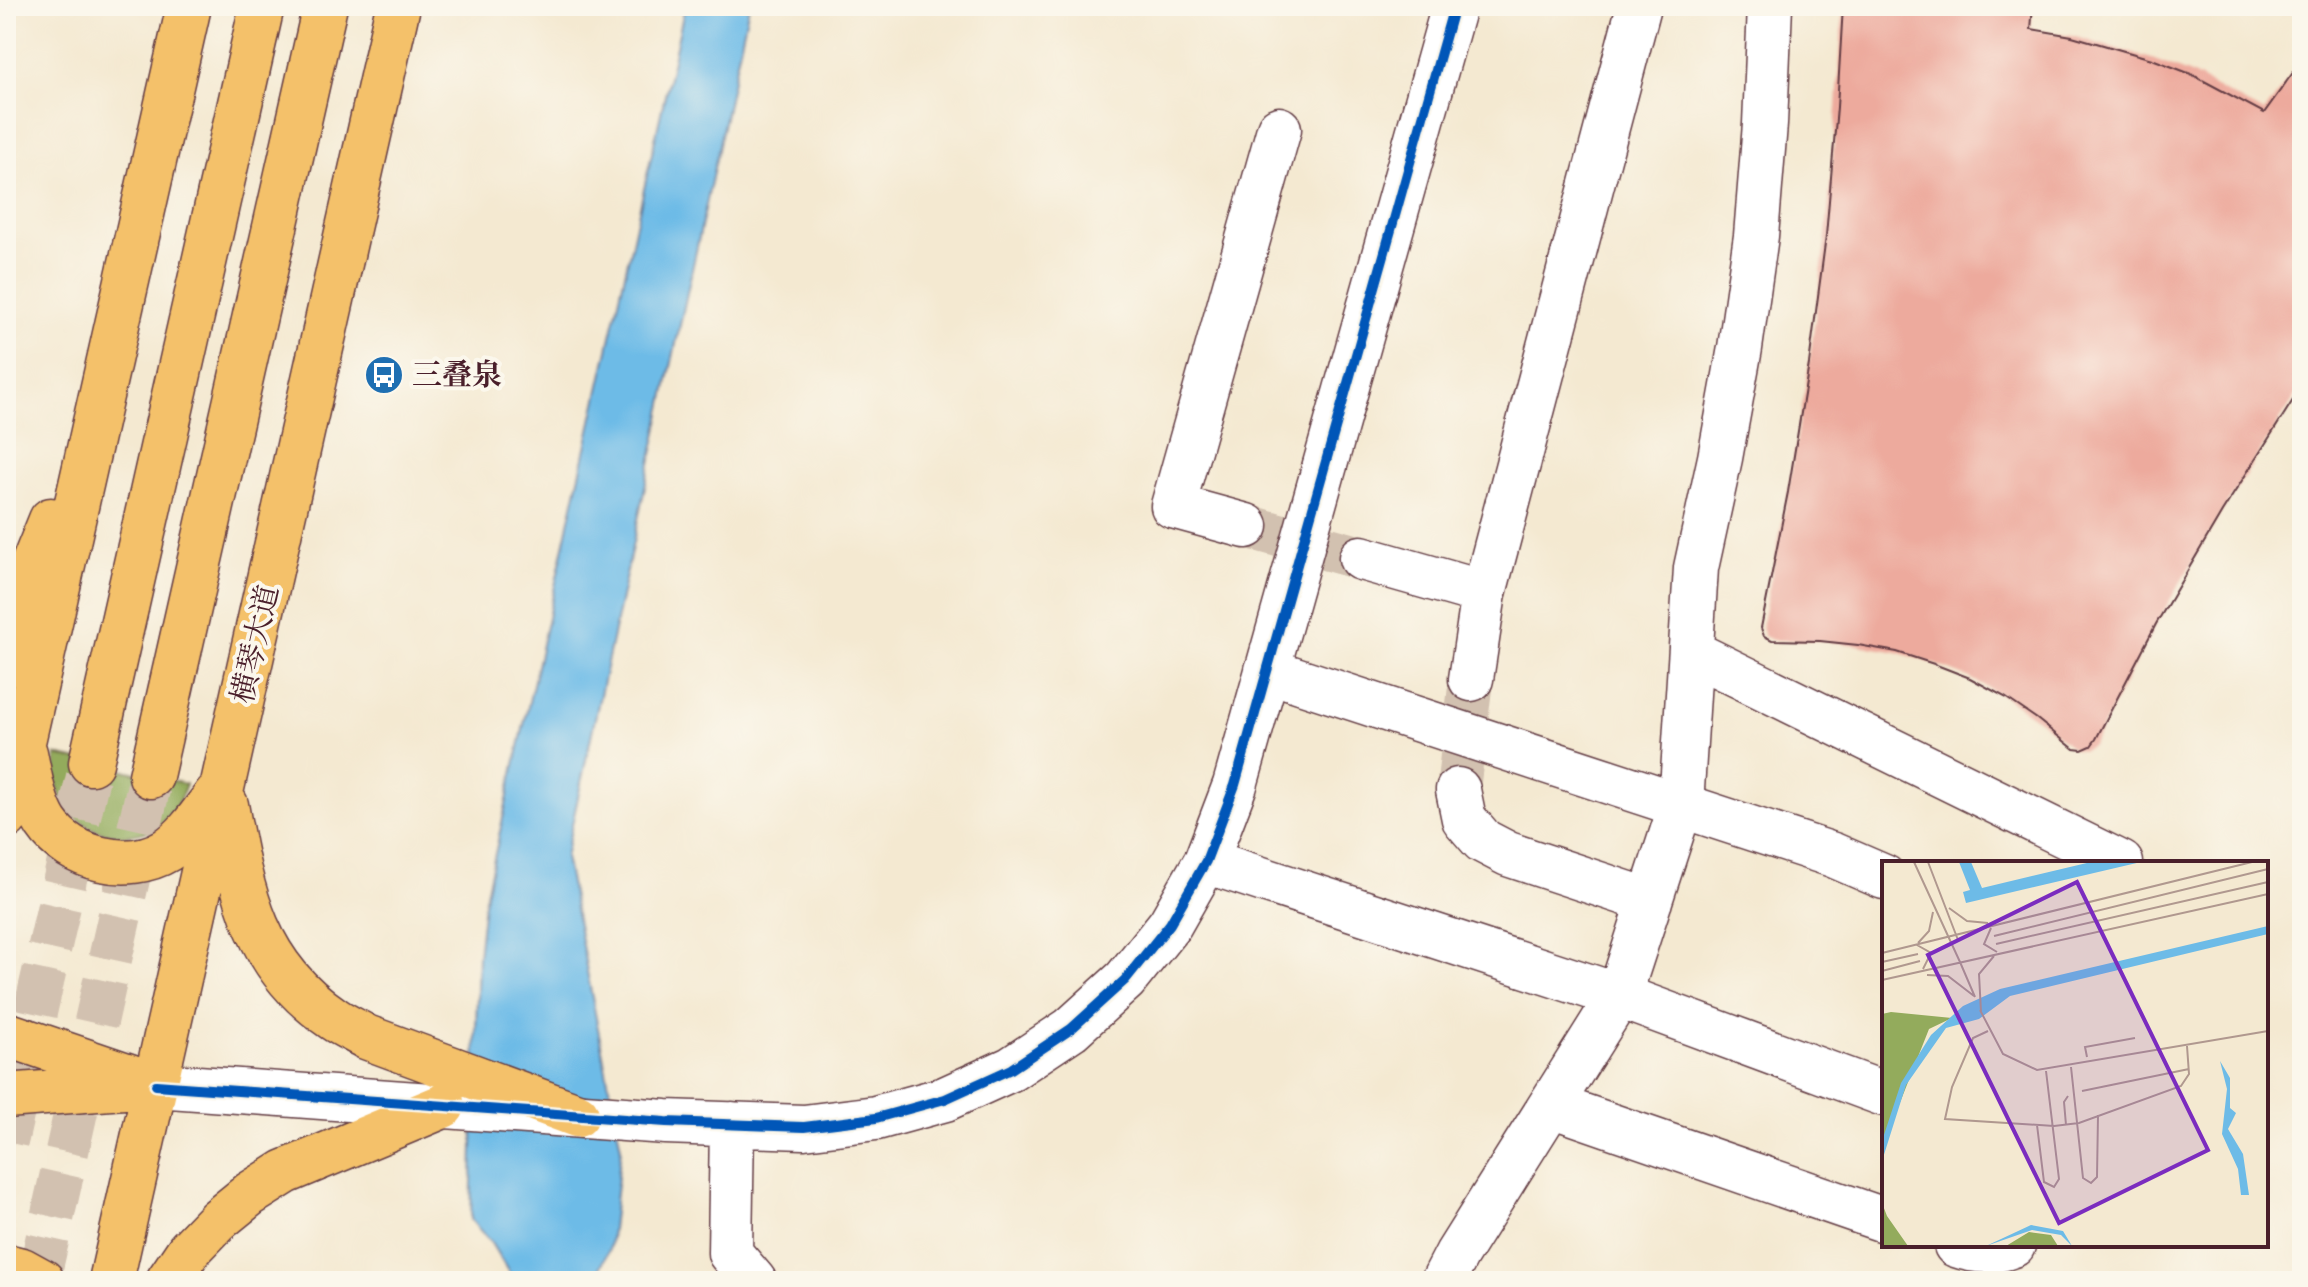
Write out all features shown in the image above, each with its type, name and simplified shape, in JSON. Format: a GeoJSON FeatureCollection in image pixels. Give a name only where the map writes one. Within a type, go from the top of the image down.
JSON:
{"type":"FeatureCollection","features":[{"type":"Feature","properties":{"kind":"main road"},"geometry":{"type":"LineString","coordinates":[[6,817],[189,6]]}},
{"type":"Feature","properties":{"kind":"main road"},"geometry":{"type":"LineString","coordinates":[[91,763],[262,6]]}},
{"type":"Feature","properties":{"kind":"main road"},"geometry":{"type":"LineString","coordinates":[[151,776],[325,6]]}},
{"type":"Feature","properties":{"kind":"main road","name":"横琴大道"},"geometry":{"type":"LineString","coordinates":[[111,1281],[398,6]]}},
{"type":"Feature","properties":{"kind":"main road"},"geometry":{"type":"LineString","coordinates":[[6,663],[23,589],[101,396]]}},
{"type":"Feature","properties":{"kind":"main road"},"geometry":{"type":"LineString","coordinates":[[23,743],[35,802],[47,825],[66,843],[89,856],[114,861],[140,860],[165,851],[186,835],[222,787]]}},
{"type":"Feature","properties":{"kind":"main road"},"geometry":{"type":"LineString","coordinates":[[222,787],[248,907],[262,940],[282,970],[306,997],[334,1020],[444,1086],[577,1115]]}},
{"type":"Feature","properties":{"kind":"main road"},"geometry":{"type":"LineString","coordinates":[[6,1034],[156,1085]]}},
{"type":"Feature","properties":{"kind":"main road"},"geometry":{"type":"LineString","coordinates":[[6,1096],[156,1085]]}},
{"type":"Feature","properties":{"kind":"main road"},"geometry":{"type":"LineString","coordinates":[[168,1281],[189,1250],[218,1220],[250,1194],[444,1086]]}},
{"type":"Feature","properties":{"kind":"main road"},"geometry":{"type":"LineString","coordinates":[[6,1266],[22,1270],[42,1281]]}},
{"type":"Feature","properties":{"kind":"street"},"geometry":{"type":"LineString","coordinates":[[577,1115],[804,1127],[876,1118],[945,1099],[1011,1069],[1071,1029],[1125,980],[1170,924],[1206,861],[1235,785],[1454,6]]}},
{"type":"Feature","properties":{"kind":"street"},"geometry":{"type":"LineString","coordinates":[[1471,679],[1484,593],[1639,6]]}},
{"type":"Feature","properties":{"kind":"street"},"geometry":{"type":"LineString","coordinates":[[1443,1281],[1619,996],[1681,805],[1696,568],[1728,417],[1756,236],[1770,6]]}},
{"type":"Feature","properties":{"kind":"street"},"geometry":{"type":"LineString","coordinates":[[1246,526],[1173,506],[1279,129]]}},
{"type":"Feature","properties":{"kind":"street"},"geometry":{"type":"LineString","coordinates":[[1361,558],[1484,593]]}},
{"type":"Feature","properties":{"kind":"street"},"geometry":{"type":"LineString","coordinates":[[1691,652],[2117,861]]}},
{"type":"Feature","properties":{"kind":"street"},"geometry":{"type":"LineString","coordinates":[[1267,670],[1833,855],[1882,876]]}},
{"type":"Feature","properties":{"kind":"street"},"geometry":{"type":"LineString","coordinates":[[1458,790],[1464,819],[1483,841],[1508,854],[1650,901]]}},
{"type":"Feature","properties":{"kind":"street"},"geometry":{"type":"LineString","coordinates":[[1206,861],[1619,996],[1882,1093]]}},
{"type":"Feature","properties":{"kind":"street"},"geometry":{"type":"LineString","coordinates":[[156,1085],[444,1086]]}},
{"type":"Feature","properties":{"kind":"street"},"geometry":{"type":"LineString","coordinates":[[1551,1105],[1882,1219]]}},
{"type":"Feature","properties":{"kind":"street"},"geometry":{"type":"LineString","coordinates":[[732,1124],[730,1253],[754,1281]]}},
{"type":"Feature","properties":{"kind":"street"},"geometry":{"type":"LineString","coordinates":[[1962,1247],[1996,1252],[2008,1247]]}},
{"type":"Feature","properties":{"kind":"green space"},"geometry":{"type":"Polygon","coordinates":[[[56,755],[186,784],[174,810],[154,827],[139,834],[107,834],[78,819],[67,807],[57,783],[56,755]]]}},
{"type":"Feature","properties":{"kind":"water"},"geometry":{"type":"Polygon","coordinates":[[[685,6],[749,6],[565,857],[621,1148],[610,1247],[594,1281],[514,1281],[491,1243],[471,1220],[478,957],[484,903],[685,6]]]}},
{"type":"Feature","properties":{"kind":"building"},"geometry":{"type":"Polygon","coordinates":[[[1843,6],[2033,6],[2031,29],[2072,36],[2152,59],[2191,74],[2264,113],[2302,60],[2302,386],[2156,624],[2096,739],[2091,746],[2082,750],[2074,749],[2005,697],[1970,678],[1934,664],[1897,652],[1858,645],[1772,640],[1764,636],[1761,628],[1788,492],[1826,236],[1843,6]]]}},
{"type":"Feature","properties":{"kind":"tunnel"},"geometry":{"type":"LineString","coordinates":[[1246,526],[1361,558]]}},
{"type":"Feature","properties":{"kind":"tunnel"},"geometry":{"type":"LineString","coordinates":[[1458,790],[1471,679]]}},
{"type":"Feature","properties":{"kind":"tunnel"},"geometry":{"type":"LineString","coordinates":[[6,1142],[91,763]]}},
{"type":"Feature","properties":{"kind":"tunnel"},"geometry":{"type":"LineString","coordinates":[[38,1281],[151,776]]}},
{"type":"Feature","properties":{"kind":"cycle path"},"geometry":{"type":"LineString","coordinates":[[156,1085],[666,1122],[804,1127],[876,1118],[945,1099],[1011,1069],[1071,1029],[1125,980],[1170,924],[1206,861],[1235,785],[1454,6]]}},
{"type":"Feature","properties":{"kind":"place","name":"三叠泉"},"geometry":{"type":"Point","coordinates":[384,375]}}]}
